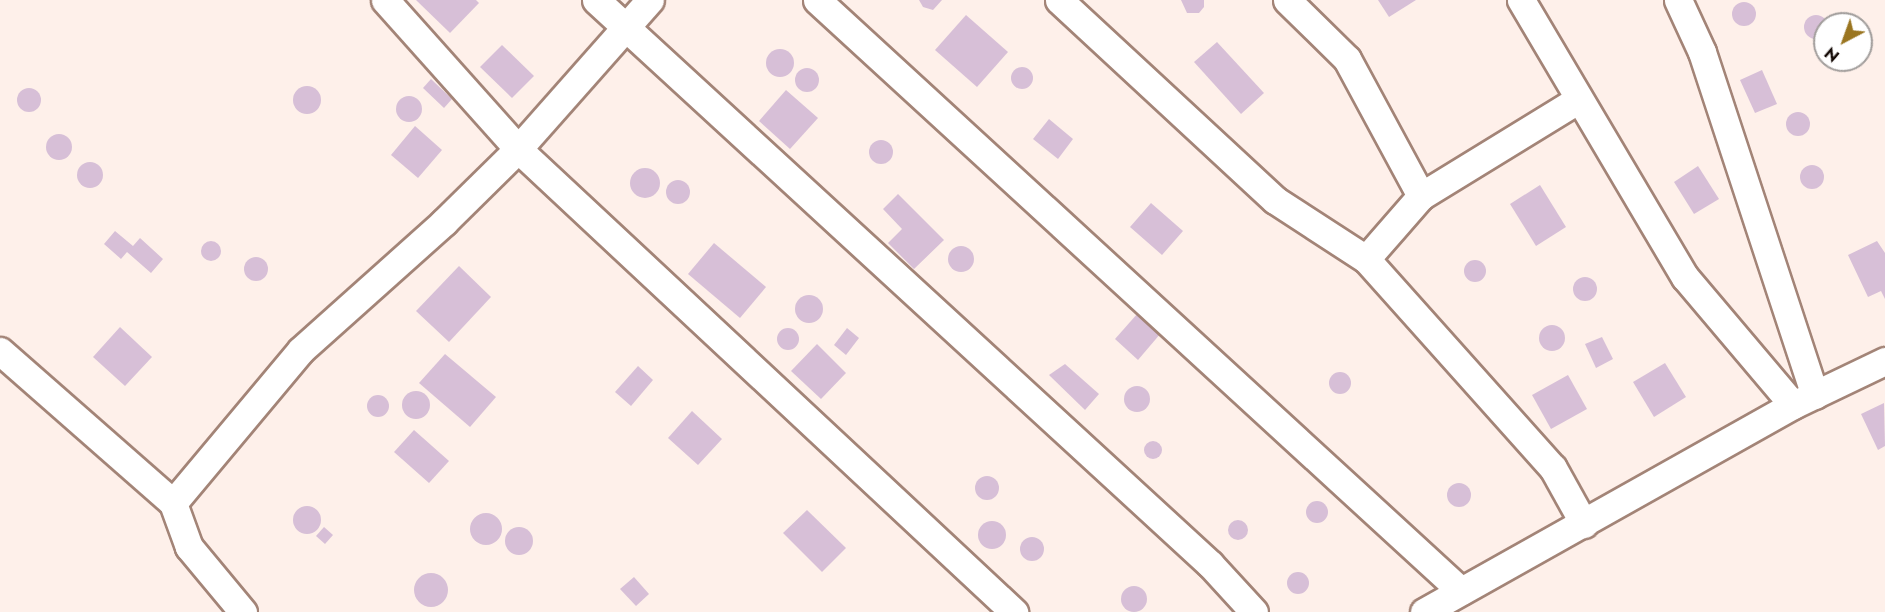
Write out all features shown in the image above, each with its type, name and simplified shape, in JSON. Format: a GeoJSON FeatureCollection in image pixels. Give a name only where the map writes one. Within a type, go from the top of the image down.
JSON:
{"type":"FeatureCollection","features":[{"type":"Feature","properties":{"kind":"street"},"geometry":{"type":"LineString","coordinates":[[385,0],[518,148],[1014,612]]}},
{"type":"Feature","properties":{"kind":"street"},"geometry":{"type":"LineString","coordinates":[[596,0],[1210,564],[1254,612]]}},
{"type":"Feature","properties":{"kind":"street"},"geometry":{"type":"LineString","coordinates":[[173,503],[301,350],[444,222],[518,148],[650,0]]}},
{"type":"Feature","properties":{"kind":"street"},"geometry":{"type":"LineString","coordinates":[[817,0],[1461,591]]}},
{"type":"Feature","properties":{"kind":"street"},"geometry":{"type":"LineString","coordinates":[[1059,0],[1275,200],[1366,259],[1553,468],[1584,524]]}},
{"type":"Feature","properties":{"kind":"street"},"geometry":{"type":"LineString","coordinates":[[1287,0],[1347,59],[1421,196]]}},
{"type":"Feature","properties":{"kind":"street"},"geometry":{"type":"LineString","coordinates":[[1521,0],[1685,277],[1804,400]]}},
{"type":"Feature","properties":{"kind":"street"},"geometry":{"type":"LineString","coordinates":[[1678,0],[1709,74],[1804,400]]}},
{"type":"Feature","properties":{"kind":"street"},"geometry":{"type":"LineString","coordinates":[[1366,259],[1421,196],[1579,99]]}},
{"type":"Feature","properties":{"kind":"street"},"geometry":{"type":"LineString","coordinates":[[0,351],[173,503],[189,547],[243,612]]}},
{"type":"Feature","properties":{"kind":"street"},"geometry":{"type":"LineString","coordinates":[[1424,612],[1804,400],[1885,361]]}},
{"type":"Feature","properties":{"kind":"building"},"geometry":{"type":"Polygon","coordinates":[[[416,0],[476,0],[479,3],[450,33],[416,0]]]}},
{"type":"Feature","properties":{"kind":"building"},"geometry":{"type":"Polygon","coordinates":[[[919,0],[942,0],[933,10],[923,7],[919,0]]]}},
{"type":"Feature","properties":{"kind":"building"},"geometry":{"type":"Polygon","coordinates":[[[1181,0],[1204,0],[1204,7],[1199,13],[1187,13],[1181,0]]]}},
{"type":"Feature","properties":{"kind":"building"},"geometry":{"type":"Polygon","coordinates":[[[1378,0],[1416,0],[1389,17],[1378,0]]]}},
{"type":"Feature","properties":{"kind":"building"},"geometry":{"type":"Polygon","coordinates":[[[1744,2],[1753,5],[1756,14],[1753,23],[1744,26],[1735,23],[1732,14],[1735,5],[1744,2]]]}},
{"type":"Feature","properties":{"kind":"building"},"geometry":{"type":"Polygon","coordinates":[[[966,15],[1008,52],[977,87],[935,50],[966,15]]]}},
{"type":"Feature","properties":{"kind":"building"},"geometry":{"type":"Polygon","coordinates":[[[1812,16],[1813,38],[1808,35],[1804,27],[1812,16]]]}},
{"type":"Feature","properties":{"kind":"building"},"geometry":{"type":"Polygon","coordinates":[[[1217,42],[1264,93],[1241,114],[1194,62],[1217,42]]]}},
{"type":"Feature","properties":{"kind":"building"},"geometry":{"type":"Polygon","coordinates":[[[502,45],[534,76],[512,98],[480,67],[502,45]]]}},
{"type":"Feature","properties":{"kind":"building"},"geometry":{"type":"Polygon","coordinates":[[[780,49],[790,53],[794,63],[790,73],[780,77],[770,73],[766,63],[770,53],[780,49]]]}},
{"type":"Feature","properties":{"kind":"building"},"geometry":{"type":"Polygon","coordinates":[[[1022,67],[1030,70],[1033,78],[1030,86],[1022,89],[1014,86],[1011,78],[1014,70],[1022,67]]]}},
{"type":"Feature","properties":{"kind":"building"},"geometry":{"type":"Polygon","coordinates":[[[807,68],[815,72],[819,80],[815,88],[807,92],[799,88],[795,80],[799,72],[807,68]]]}},
{"type":"Feature","properties":{"kind":"building"},"geometry":{"type":"Polygon","coordinates":[[[1762,70],[1777,104],[1755,113],[1740,80],[1762,70]]]}},
{"type":"Feature","properties":{"kind":"building"},"geometry":{"type":"Polygon","coordinates":[[[431,79],[452,99],[444,108],[423,88],[431,79]]]}},
{"type":"Feature","properties":{"kind":"building"},"geometry":{"type":"Polygon","coordinates":[[[307,86],[317,90],[321,100],[317,110],[307,114],[297,110],[293,100],[297,90],[307,86]]]}},
{"type":"Feature","properties":{"kind":"building"},"geometry":{"type":"Polygon","coordinates":[[[29,88],[34,89],[40,95],[40,105],[34,111],[29,112],[24,111],[18,105],[17,100],[18,95],[24,89],[29,88]]]}},
{"type":"Feature","properties":{"kind":"building"},"geometry":{"type":"Polygon","coordinates":[[[786,90],[818,118],[790,149],[759,121],[786,90]]]}},
{"type":"Feature","properties":{"kind":"building"},"geometry":{"type":"Polygon","coordinates":[[[409,96],[418,100],[422,109],[418,118],[409,122],[400,118],[396,109],[400,100],[409,96]]]}},
{"type":"Feature","properties":{"kind":"building"},"geometry":{"type":"Polygon","coordinates":[[[1793,112],[1803,112],[1810,119],[1810,129],[1803,136],[1793,136],[1786,129],[1786,119],[1793,112]]]}},
{"type":"Feature","properties":{"kind":"building"},"geometry":{"type":"Polygon","coordinates":[[[1049,119],[1073,139],[1058,159],[1033,139],[1049,119]]]}},
{"type":"Feature","properties":{"kind":"building"},"geometry":{"type":"Polygon","coordinates":[[[415,126],[442,150],[418,178],[391,155],[415,126]]]}},
{"type":"Feature","properties":{"kind":"building"},"geometry":{"type":"Polygon","coordinates":[[[59,134],[68,138],[72,147],[68,156],[59,160],[50,156],[46,147],[50,138],[59,134]]]}},
{"type":"Feature","properties":{"kind":"building"},"geometry":{"type":"Polygon","coordinates":[[[881,140],[890,143],[893,152],[890,161],[881,164],[872,161],[869,152],[872,143],[881,140]]]}},
{"type":"Feature","properties":{"kind":"building"},"geometry":{"type":"Polygon","coordinates":[[[90,162],[99,166],[103,175],[99,184],[90,188],[81,184],[77,175],[81,166],[90,162]]]}},
{"type":"Feature","properties":{"kind":"building"},"geometry":{"type":"Polygon","coordinates":[[[1812,165],[1821,168],[1824,177],[1821,186],[1812,189],[1803,186],[1800,177],[1803,168],[1812,165]]]}},
{"type":"Feature","properties":{"kind":"building"},"geometry":{"type":"Polygon","coordinates":[[[1698,166],[1719,199],[1694,214],[1674,182],[1698,166]]]}},
{"type":"Feature","properties":{"kind":"building"},"geometry":{"type":"Polygon","coordinates":[[[645,168],[656,172],[660,183],[656,194],[645,198],[634,194],[630,183],[634,172],[645,168]]]}},
{"type":"Feature","properties":{"kind":"building"},"geometry":{"type":"Polygon","coordinates":[[[678,180],[687,183],[690,192],[687,201],[678,204],[669,201],[666,192],[669,183],[678,180]]]}},
{"type":"Feature","properties":{"kind":"building"},"geometry":{"type":"Polygon","coordinates":[[[1540,185],[1566,227],[1536,246],[1510,204],[1540,185]]]}},
{"type":"Feature","properties":{"kind":"building"},"geometry":{"type":"Polygon","coordinates":[[[898,194],[944,240],[914,269],[888,243],[902,229],[883,209],[898,194]]]}},
{"type":"Feature","properties":{"kind":"building"},"geometry":{"type":"Polygon","coordinates":[[[1151,203],[1183,231],[1162,255],[1130,227],[1151,203]]]}},
{"type":"Feature","properties":{"kind":"building"},"geometry":{"type":"Polygon","coordinates":[[[115,231],[133,246],[140,238],[163,259],[151,273],[127,252],[121,259],[104,244],[115,231]]]}},
{"type":"Feature","properties":{"kind":"building"},"geometry":{"type":"Polygon","coordinates":[[[211,241],[218,244],[221,251],[218,258],[211,261],[204,258],[201,251],[204,244],[211,241]]]}},
{"type":"Feature","properties":{"kind":"building"},"geometry":{"type":"Polygon","coordinates":[[[1877,241],[1885,253],[1885,299],[1881,291],[1868,297],[1848,255],[1877,241]]]}},
{"type":"Feature","properties":{"kind":"building"},"geometry":{"type":"Polygon","coordinates":[[[714,243],[766,287],[740,318],[688,274],[714,243]]]}},
{"type":"Feature","properties":{"kind":"building"},"geometry":{"type":"Polygon","coordinates":[[[961,246],[970,250],[974,259],[970,268],[961,272],[952,268],[948,259],[952,250],[961,246]]]}},
{"type":"Feature","properties":{"kind":"building"},"geometry":{"type":"Polygon","coordinates":[[[256,257],[265,260],[268,269],[265,278],[256,281],[247,278],[244,269],[247,260],[256,257]]]}},
{"type":"Feature","properties":{"kind":"building"},"geometry":{"type":"Polygon","coordinates":[[[1475,260],[1483,263],[1486,271],[1483,279],[1475,282],[1467,279],[1464,271],[1467,263],[1475,260]]]}},
{"type":"Feature","properties":{"kind":"building"},"geometry":{"type":"Polygon","coordinates":[[[459,266],[491,297],[449,342],[416,311],[459,266]]]}},
{"type":"Feature","properties":{"kind":"building"},"geometry":{"type":"Polygon","coordinates":[[[1585,277],[1590,278],[1596,284],[1596,294],[1590,300],[1585,301],[1580,300],[1574,294],[1573,289],[1574,284],[1580,278],[1585,277]]]}},
{"type":"Feature","properties":{"kind":"building"},"geometry":{"type":"Polygon","coordinates":[[[809,295],[819,299],[823,309],[819,319],[809,323],[799,319],[795,309],[799,299],[809,295]]]}},
{"type":"Feature","properties":{"kind":"building"},"geometry":{"type":"Polygon","coordinates":[[[1138,313],[1161,333],[1138,360],[1115,339],[1138,313]]]}},
{"type":"Feature","properties":{"kind":"building"},"geometry":{"type":"Polygon","coordinates":[[[1552,325],[1561,329],[1565,338],[1561,347],[1552,351],[1543,347],[1539,338],[1543,329],[1552,325]]]}},
{"type":"Feature","properties":{"kind":"building"},"geometry":{"type":"Polygon","coordinates":[[[120,327],[152,357],[125,386],[93,357],[120,327]]]}},
{"type":"Feature","properties":{"kind":"building"},"geometry":{"type":"Polygon","coordinates":[[[784,328],[792,328],[799,335],[799,343],[792,350],[784,350],[777,343],[777,335],[784,328]]]}},
{"type":"Feature","properties":{"kind":"building"},"geometry":{"type":"Polygon","coordinates":[[[847,328],[859,338],[846,355],[834,345],[847,328]]]}},
{"type":"Feature","properties":{"kind":"building"},"geometry":{"type":"Polygon","coordinates":[[[1602,337],[1613,359],[1596,368],[1585,344],[1602,337]]]}},
{"type":"Feature","properties":{"kind":"building"},"geometry":{"type":"Polygon","coordinates":[[[817,344],[846,373],[821,399],[791,371],[817,344]]]}},
{"type":"Feature","properties":{"kind":"building"},"geometry":{"type":"Polygon","coordinates":[[[445,354],[496,397],[470,427],[419,383],[445,354]]]}},
{"type":"Feature","properties":{"kind":"building"},"geometry":{"type":"Polygon","coordinates":[[[1665,363],[1686,397],[1654,417],[1633,382],[1665,363]]]}},
{"type":"Feature","properties":{"kind":"building"},"geometry":{"type":"Polygon","coordinates":[[[1065,364],[1099,394],[1085,410],[1049,375],[1065,364]]]}},
{"type":"Feature","properties":{"kind":"building"},"geometry":{"type":"Polygon","coordinates":[[[638,366],[653,380],[631,406],[615,392],[638,366]]]}},
{"type":"Feature","properties":{"kind":"building"},"geometry":{"type":"Polygon","coordinates":[[[1336,372],[1344,372],[1351,379],[1351,387],[1344,394],[1336,394],[1329,387],[1329,379],[1336,372]]]}},
{"type":"Feature","properties":{"kind":"building"},"geometry":{"type":"Polygon","coordinates":[[[1568,375],[1587,409],[1551,429],[1532,395],[1568,375]]]}},
{"type":"Feature","properties":{"kind":"building"},"geometry":{"type":"Polygon","coordinates":[[[1137,386],[1146,390],[1150,399],[1146,408],[1137,412],[1128,408],[1124,399],[1128,390],[1137,386]]]}},
{"type":"Feature","properties":{"kind":"building"},"geometry":{"type":"Polygon","coordinates":[[[416,391],[426,395],[430,405],[426,415],[416,419],[406,415],[402,405],[406,395],[416,391]]]}},
{"type":"Feature","properties":{"kind":"building"},"geometry":{"type":"Polygon","coordinates":[[[378,395],[386,398],[389,406],[386,414],[378,417],[370,414],[367,406],[370,398],[378,395]]]}},
{"type":"Feature","properties":{"kind":"building"},"geometry":{"type":"Polygon","coordinates":[[[1884,403],[1885,446],[1878,450],[1861,414],[1884,403]]]}},
{"type":"Feature","properties":{"kind":"building"},"geometry":{"type":"Polygon","coordinates":[[[692,411],[722,439],[698,465],[668,438],[692,411]]]}},
{"type":"Feature","properties":{"kind":"building"},"geometry":{"type":"Polygon","coordinates":[[[414,430],[449,461],[429,483],[394,452],[414,430]]]}},
{"type":"Feature","properties":{"kind":"building"},"geometry":{"type":"Polygon","coordinates":[[[1153,441],[1159,444],[1162,450],[1159,456],[1153,459],[1147,456],[1144,450],[1147,444],[1153,441]]]}},
{"type":"Feature","properties":{"kind":"building"},"geometry":{"type":"Polygon","coordinates":[[[982,476],[992,476],[999,483],[999,493],[992,500],[982,500],[975,493],[975,483],[982,476]]]}},
{"type":"Feature","properties":{"kind":"building"},"geometry":{"type":"Polygon","coordinates":[[[1459,483],[1468,486],[1471,495],[1468,504],[1459,507],[1450,504],[1447,495],[1450,486],[1459,483]]]}},
{"type":"Feature","properties":{"kind":"building"},"geometry":{"type":"Polygon","coordinates":[[[1317,501],[1325,504],[1328,512],[1325,520],[1317,523],[1309,520],[1306,512],[1309,504],[1317,501]]]}},
{"type":"Feature","properties":{"kind":"building"},"geometry":{"type":"Polygon","coordinates":[[[307,506],[317,510],[321,520],[317,530],[307,534],[297,530],[293,520],[297,510],[307,506]]]}},
{"type":"Feature","properties":{"kind":"building"},"geometry":{"type":"Polygon","coordinates":[[[807,510],[846,548],[822,572],[783,533],[807,510]]]}},
{"type":"Feature","properties":{"kind":"building"},"geometry":{"type":"Polygon","coordinates":[[[486,513],[497,518],[502,529],[497,540],[486,545],[475,540],[470,529],[475,518],[486,513]]]}},
{"type":"Feature","properties":{"kind":"building"},"geometry":{"type":"Polygon","coordinates":[[[1238,520],[1245,523],[1248,530],[1245,537],[1238,540],[1231,537],[1228,530],[1231,523],[1238,520]]]}},
{"type":"Feature","properties":{"kind":"building"},"geometry":{"type":"Polygon","coordinates":[[[992,521],[1002,525],[1006,535],[1002,545],[992,549],[982,545],[978,535],[982,525],[992,521]]]}},
{"type":"Feature","properties":{"kind":"building"},"geometry":{"type":"Polygon","coordinates":[[[324,527],[333,535],[325,544],[316,536],[324,527]]]}},
{"type":"Feature","properties":{"kind":"building"},"geometry":{"type":"Polygon","coordinates":[[[519,527],[529,531],[533,541],[529,551],[519,555],[509,551],[505,541],[509,531],[519,527]]]}},
{"type":"Feature","properties":{"kind":"building"},"geometry":{"type":"Polygon","coordinates":[[[1032,537],[1040,541],[1044,549],[1040,557],[1032,561],[1024,557],[1020,549],[1024,541],[1032,537]]]}},
{"type":"Feature","properties":{"kind":"building"},"geometry":{"type":"Polygon","coordinates":[[[1298,572],[1306,575],[1309,583],[1306,591],[1298,594],[1290,591],[1287,583],[1290,575],[1298,572]]]}},
{"type":"Feature","properties":{"kind":"building"},"geometry":{"type":"Polygon","coordinates":[[[431,573],[443,578],[448,590],[443,602],[431,607],[419,602],[414,590],[419,578],[431,573]]]}},
{"type":"Feature","properties":{"kind":"building"},"geometry":{"type":"Polygon","coordinates":[[[634,577],[649,594],[636,606],[620,589],[634,577]]]}},
{"type":"Feature","properties":{"kind":"building"},"geometry":{"type":"Polygon","coordinates":[[[1134,586],[1143,590],[1147,599],[1143,608],[1134,612],[1125,608],[1121,599],[1125,590],[1134,586]]]}}]}
